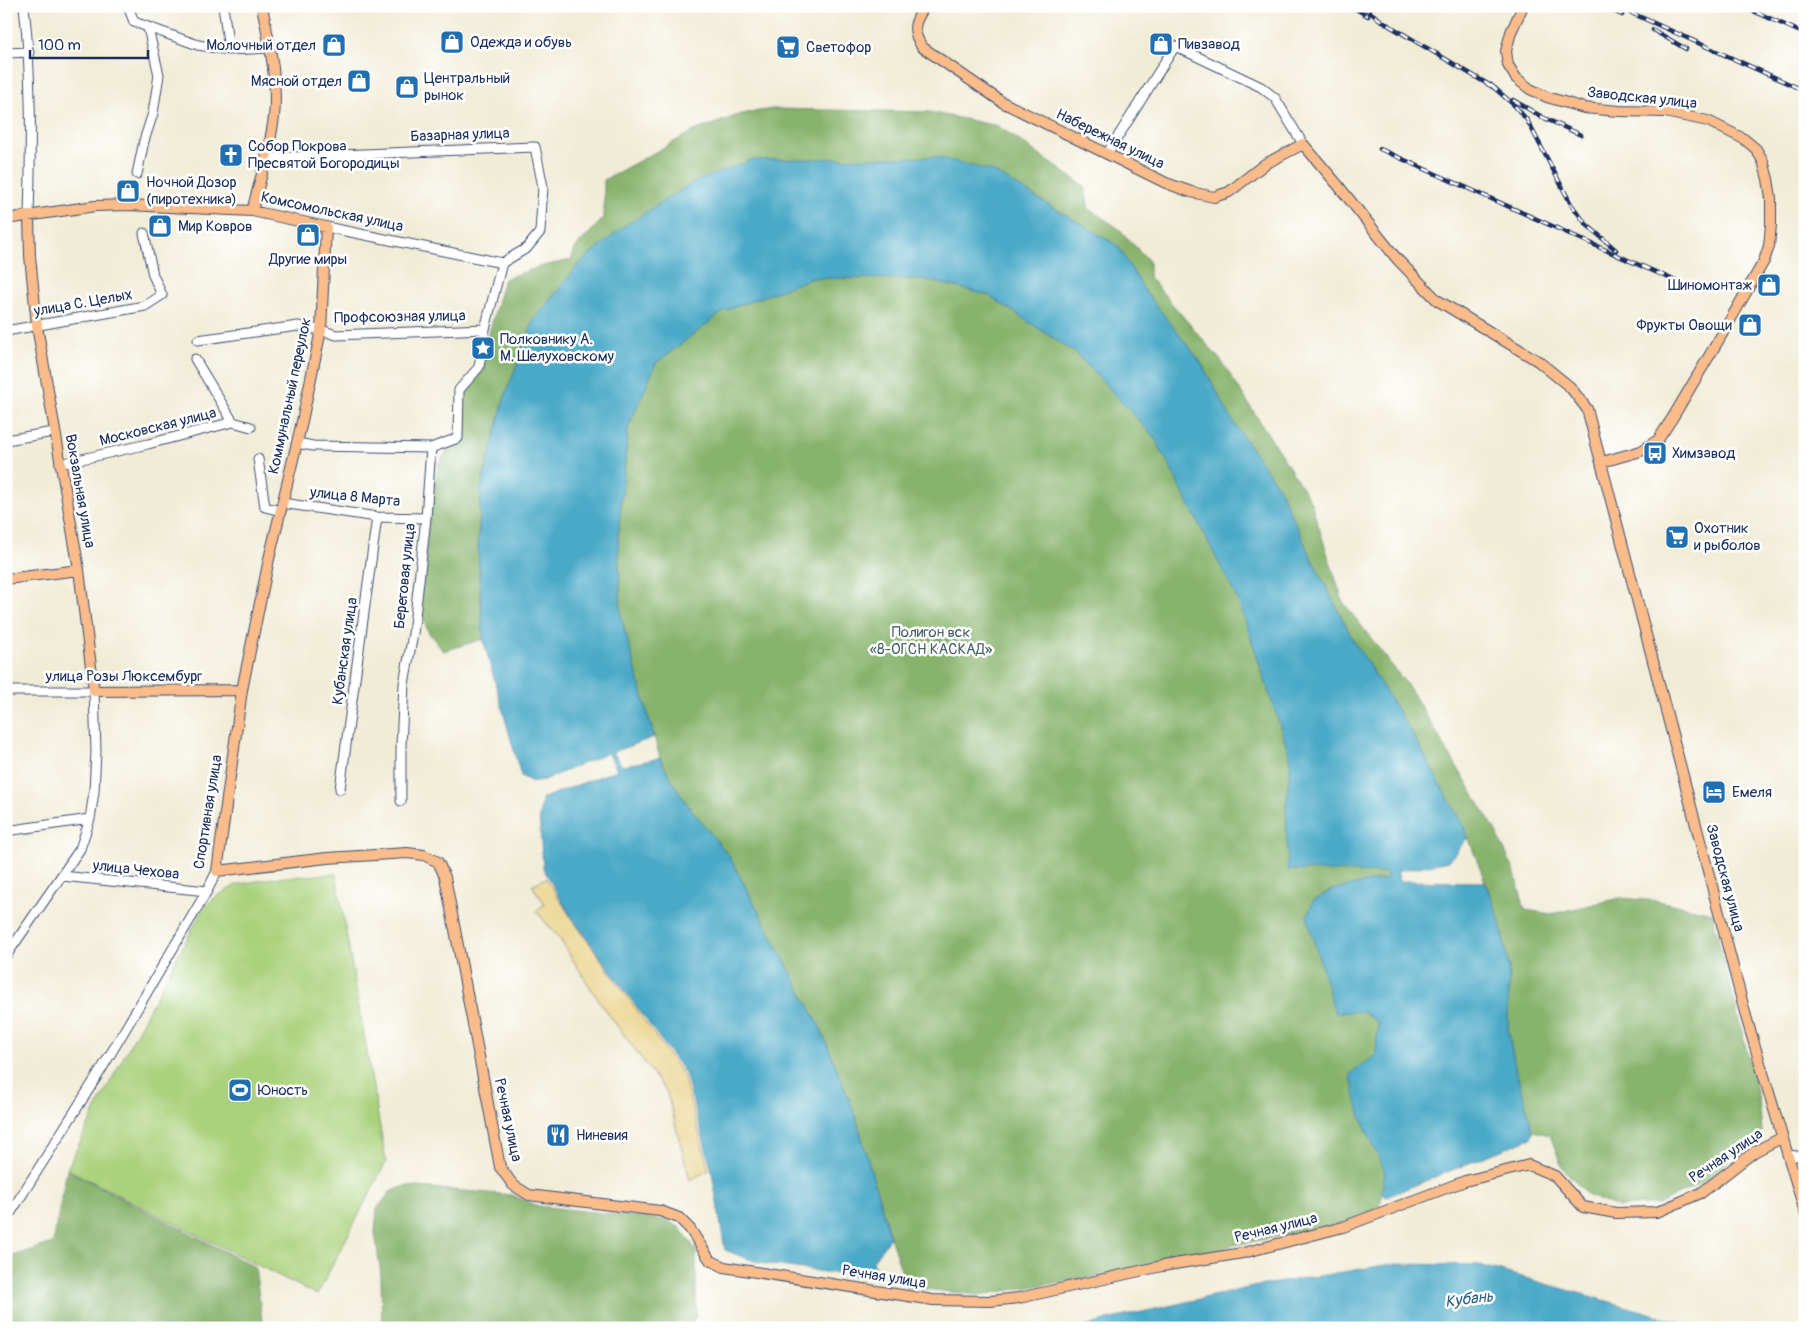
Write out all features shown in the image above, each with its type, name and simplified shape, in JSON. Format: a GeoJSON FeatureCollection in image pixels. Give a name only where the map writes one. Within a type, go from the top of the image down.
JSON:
{"type":"FeatureCollection","features":[{"type":"Feature","properties":{"kind":"main road"},"geometry":{"type":"LineString","coordinates":[[252,211],[266,158],[274,116],[274,90],[270,48],[262,6]]}},
{"type":"Feature","properties":{"kind":"main road","name":"Набережная улица"},"geometry":{"type":"LineString","coordinates":[[925,6],[916,18],[915,36],[922,47],[1002,102],[1166,183],[1190,192],[1214,197],[1229,192],[1265,164],[1303,144]]}},
{"type":"Feature","properties":{"kind":"main road","name":"Заводская улица"},"geometry":{"type":"LineString","coordinates":[[1523,6],[1511,32],[1506,51],[1508,65],[1516,78],[1530,88],[1547,97],[1584,108],[1665,112],[1708,121],[1744,139],[1756,149],[1763,161],[1768,179],[1771,198],[1771,225],[1764,261],[1722,336],[1674,417],[1658,440],[1641,451],[1602,462]]}},
{"type":"Feature","properties":{"kind":"main road","name":"Заводская улица"},"geometry":{"type":"LineString","coordinates":[[1303,144],[1397,259],[1437,300],[1538,361],[1570,387],[1587,409],[1746,1020],[1781,1138],[1802,1190],[1805,1212]]}},
{"type":"Feature","properties":{"kind":"main road","name":"Комсомольская улица"},"geometry":{"type":"LineString","coordinates":[[6,219],[103,206],[128,205],[252,211],[326,227]]}},
{"type":"Feature","properties":{"kind":"main road","name":"Вокзальная улица"},"geometry":{"type":"LineString","coordinates":[[30,216],[30,256],[37,326],[79,570],[94,691]]}},
{"type":"Feature","properties":{"kind":"main road","name":"Коммунальный переулок"},"geometry":{"type":"LineString","coordinates":[[281,507],[321,330],[326,227]]}},
{"type":"Feature","properties":{"kind":"main road","name":"Спортивная улица"},"geometry":{"type":"LineString","coordinates":[[217,871],[242,690],[281,507]]}},
{"type":"Feature","properties":{"kind":"main road"},"geometry":{"type":"LineString","coordinates":[[6,579],[79,570]]}},
{"type":"Feature","properties":{"kind":"main road","name":"улица Розы Люксембург"},"geometry":{"type":"LineString","coordinates":[[94,691],[242,690]]}},
{"type":"Feature","properties":{"kind":"main road","name":"Речная улица"},"geometry":{"type":"LineString","coordinates":[[217,871],[327,858],[407,853],[424,855],[438,862],[446,877],[500,1167],[513,1186],[529,1195],[660,1211],[679,1218],[690,1229],[710,1260],[724,1267],[933,1300],[990,1301],[1019,1298],[1162,1266],[1243,1253],[1343,1227],[1465,1181],[1529,1165],[1555,1176],[1583,1206],[1616,1213],[1657,1212],[1701,1193],[1754,1152],[1781,1138]]}},
{"type":"Feature","properties":{"kind":"street","name":"Вокзальная улица"},"geometry":{"type":"LineString","coordinates":[[24,6],[29,52],[32,131],[30,216]]}},
{"type":"Feature","properties":{"kind":"street"},"geometry":{"type":"LineString","coordinates":[[128,6],[134,22],[198,45],[230,50],[270,48]]}},
{"type":"Feature","properties":{"kind":"street"},"geometry":{"type":"LineString","coordinates":[[223,6],[230,50]]}},
{"type":"Feature","properties":{"kind":"street"},"geometry":{"type":"LineString","coordinates":[[136,174],[153,113],[158,75],[148,28]]}},
{"type":"Feature","properties":{"kind":"street"},"geometry":{"type":"LineString","coordinates":[[1107,154],[1175,46],[1261,87],[1275,98],[1303,144]]}},
{"type":"Feature","properties":{"kind":"street"},"geometry":{"type":"LineString","coordinates":[[6,53],[29,52]]}},
{"type":"Feature","properties":{"kind":"street","name":"Базарная улица"},"geometry":{"type":"LineString","coordinates":[[266,158],[535,147],[543,187],[540,232],[528,248],[502,263]]}},
{"type":"Feature","properties":{"kind":"street","name":"Комсомольская улица"},"geometry":{"type":"LineString","coordinates":[[326,227],[502,263]]}},
{"type":"Feature","properties":{"kind":"street","name":"улица С. Целых"},"geometry":{"type":"LineString","coordinates":[[6,331],[145,306],[162,295],[153,275],[144,234]]}},
{"type":"Feature","properties":{"kind":"street"},"geometry":{"type":"LineString","coordinates":[[297,443],[313,446],[430,448],[458,438],[458,390],[478,368],[485,329],[502,263]]}},
{"type":"Feature","properties":{"kind":"street","name":"Профсоюзная улица"},"geometry":{"type":"LineString","coordinates":[[198,340],[298,326],[336,335],[485,329]]}},
{"type":"Feature","properties":{"kind":"street"},"geometry":{"type":"LineString","coordinates":[[195,359],[233,422],[250,427]]}},
{"type":"Feature","properties":{"kind":"street","name":"Московская улица"},"geometry":{"type":"LineString","coordinates":[[60,464],[233,422]]}},
{"type":"Feature","properties":{"kind":"street"},"geometry":{"type":"LineString","coordinates":[[6,440],[54,432]]}},
{"type":"Feature","properties":{"kind":"street","name":"Береговая улица"},"geometry":{"type":"LineString","coordinates":[[401,801],[404,684],[413,634],[426,518],[430,448]]}},
{"type":"Feature","properties":{"kind":"street"},"geometry":{"type":"LineString","coordinates":[[258,459],[265,507],[281,507]]}},
{"type":"Feature","properties":{"kind":"street","name":"улица 8 Марта"},"geometry":{"type":"LineString","coordinates":[[281,507],[377,517],[426,518]]}},
{"type":"Feature","properties":{"kind":"street","name":"Кубанская улица"},"geometry":{"type":"LineString","coordinates":[[340,789],[377,517]]}},
{"type":"Feature","properties":{"kind":"street","name":"Вокзальная улица"},"geometry":{"type":"LineString","coordinates":[[6,956],[80,849],[90,818],[94,792],[96,751],[94,691]]}},
{"type":"Feature","properties":{"kind":"street","name":"улица Розы Люксембург"},"geometry":{"type":"LineString","coordinates":[[6,692],[94,691]]}},
{"type":"Feature","properties":{"kind":"street"},"geometry":{"type":"LineString","coordinates":[[6,831],[90,818]]}},
{"type":"Feature","properties":{"kind":"street","name":"Спортивная улица"},"geometry":{"type":"LineString","coordinates":[[6,1220],[101,1070],[217,871]]}},
{"type":"Feature","properties":{"kind":"street","name":"улица Чехова"},"geometry":{"type":"LineString","coordinates":[[62,876],[207,891]]}},
{"type":"Feature","properties":{"kind":"street"},"geometry":{"type":"LineString","coordinates":[[1788,1156],[1805,1157]]}},
{"type":"Feature","properties":{"kind":"green space"},"geometry":{"type":"Polygon","coordinates":[[[773,109],[929,112],[998,126],[1084,186],[1089,209],[1118,228],[1149,261],[1149,277],[1222,362],[1310,500],[1343,602],[1410,689],[1494,828],[1514,870],[1525,910],[1552,914],[1620,898],[1658,901],[1712,913],[1759,1100],[1762,1132],[1708,1179],[1660,1204],[1617,1207],[1589,1196],[1562,1167],[1550,1135],[1533,1131],[1515,1067],[1508,1030],[1509,967],[1499,918],[1465,829],[1413,735],[1353,640],[1279,488],[1235,425],[1200,361],[1144,290],[1118,246],[992,171],[534,320],[504,399],[481,489],[478,549],[483,639],[443,651],[429,633],[419,609],[432,493],[439,463],[450,448],[463,440],[464,393],[484,367],[485,348],[504,279],[539,267],[571,260],[576,247],[604,218],[604,180],[694,131],[741,114],[773,109]]]}},
{"type":"Feature","properties":{"kind":"green space","name":"Полигон вск «8-ОГСН КАСКАД»"},"geometry":{"type":"Polygon","coordinates":[[[812,278],[923,279],[988,295],[1077,354],[1155,438],[1239,602],[1291,759],[1286,808],[1386,873],[1388,878],[1331,890],[1313,901],[1363,1011],[1378,1023],[1376,1055],[1361,1117],[1386,1173],[1380,1207],[1343,1223],[1094,1277],[978,1295],[907,1287],[890,1237],[855,1114],[820,1027],[729,856],[687,804],[660,758],[621,616],[618,536],[628,428],[656,363],[724,311],[812,278]]]}},
{"type":"Feature","properties":{"kind":"green space","name":"Юность"},"geometry":{"type":"Polygon","coordinates":[[[336,874],[386,1162],[317,1295],[67,1169],[99,1103],[204,907],[236,885],[273,878],[336,874]]]}},
{"type":"Feature","properties":{"kind":"green space"},"geometry":{"type":"Polygon","coordinates":[[[67,1170],[255,1267],[263,1328],[6,1328],[6,1258],[53,1243],[67,1170]]]}},
{"type":"Feature","properties":{"kind":"green space"},"geometry":{"type":"Polygon","coordinates":[[[405,1186],[512,1195],[538,1206],[666,1220],[679,1227],[696,1250],[696,1316],[689,1328],[382,1328],[381,1275],[375,1232],[377,1209],[390,1192],[405,1186]]]}},
{"type":"Feature","properties":{"kind":"sand"},"geometry":{"type":"Polygon","coordinates":[[[546,878],[570,916],[683,1075],[709,1170],[690,1180],[667,1093],[599,1001],[559,938],[536,911],[545,904],[532,885],[546,878]]]}},
{"type":"Feature","properties":{"kind":"water"},"geometry":{"type":"Polygon","coordinates":[[[937,157],[992,171],[1118,246],[1144,290],[1200,361],[1235,425],[1279,488],[1353,640],[1413,735],[1465,829],[1468,837],[1449,861],[1397,871],[1400,881],[1485,882],[1499,918],[1509,967],[1508,1030],[1515,1067],[1533,1131],[1531,1138],[1386,1197],[1382,1191],[1385,1172],[1361,1117],[1350,1074],[1376,1055],[1378,1023],[1363,1011],[1335,1013],[1307,917],[1313,901],[1332,890],[1388,878],[1386,873],[1288,870],[1286,808],[1291,759],[1239,602],[1155,438],[1077,354],[988,295],[923,279],[812,278],[724,311],[656,363],[628,428],[618,536],[621,616],[654,737],[613,752],[622,766],[660,758],[687,804],[729,856],[820,1027],[855,1114],[890,1237],[873,1261],[876,1275],[861,1277],[759,1263],[725,1250],[711,1167],[685,1073],[570,915],[543,868],[539,816],[543,798],[617,770],[608,753],[544,780],[532,782],[521,776],[483,639],[478,548],[481,489],[504,399],[534,320],[579,264],[623,227],[692,183],[751,160],[937,157]]]}},
{"type":"Feature","properties":{"kind":"water","name":"Кубань"},"geometry":{"type":"Polygon","coordinates":[[[1391,1264],[1479,1265],[1703,1328],[1082,1328],[1107,1320],[1252,1287],[1391,1264]]]}},
{"type":"Feature","properties":{"kind":"railway"},"geometry":{"type":"LineString","coordinates":[[1351,6],[1368,16]]}},
{"type":"Feature","properties":{"kind":"railway"},"geometry":{"type":"LineString","coordinates":[[1362,6],[1383,22],[1496,89]]}},
{"type":"Feature","properties":{"kind":"railway"},"geometry":{"type":"LineString","coordinates":[[1604,6],[1622,15]]}},
{"type":"Feature","properties":{"kind":"railway"},"geometry":{"type":"LineString","coordinates":[[1616,6],[1805,91]]}},
{"type":"Feature","properties":{"kind":"railway"},"geometry":{"type":"LineString","coordinates":[[1742,6],[1805,34]]}},
{"type":"Feature","properties":{"kind":"railway"},"geometry":{"type":"LineString","coordinates":[[1653,30],[1686,49]]}},
{"type":"Feature","properties":{"kind":"railway"},"geometry":{"type":"LineString","coordinates":[[1491,85],[1514,105],[1527,120],[1571,204],[1586,224],[1616,250]]}},
{"type":"Feature","properties":{"kind":"railway"},"geometry":{"type":"LineString","coordinates":[[1513,100],[1542,117],[1581,135]]}},
{"type":"Feature","properties":{"kind":"railway"},"geometry":{"type":"LineString","coordinates":[[1380,149],[1648,269]]}},
{"type":"Feature","properties":{"kind":"railway"},"geometry":{"type":"LineString","coordinates":[[1642,266],[1687,286]]}},
{"type":"Feature","properties":{"kind":"place","name":"Одежда и обувь"},"geometry":{"type":"Point","coordinates":[452,42]}},
{"type":"Feature","properties":{"kind":"place","name":"Пивзавод"},"geometry":{"type":"Point","coordinates":[1161,44]}},
{"type":"Feature","properties":{"kind":"place","name":"Молочный отдел"},"geometry":{"type":"Point","coordinates":[334,45]}},
{"type":"Feature","properties":{"kind":"place","name":"Светофор"},"geometry":{"type":"Point","coordinates":[788,47]}},
{"type":"Feature","properties":{"kind":"place","name":"Мясной отдел"},"geometry":{"type":"Point","coordinates":[359,81]}},
{"type":"Feature","properties":{"kind":"place","name":"Центральный рынок"},"geometry":{"type":"Point","coordinates":[407,87]}},
{"type":"Feature","properties":{"kind":"place","name":"Собор Покрова Пресвятой Богородицы"},"geometry":{"type":"Point","coordinates":[231,155]}},
{"type":"Feature","properties":{"kind":"place","name":"Ночной Дозор (пиротехника)"},"geometry":{"type":"Point","coordinates":[128,191]}},
{"type":"Feature","properties":{"kind":"place","name":"Мир Ковров"},"geometry":{"type":"Point","coordinates":[160,226]}},
{"type":"Feature","properties":{"kind":"place","name":"Другие миры"},"geometry":{"type":"Point","coordinates":[308,235]}},
{"type":"Feature","properties":{"kind":"place","name":"Шиномонтаж"},"geometry":{"type":"Point","coordinates":[1769,285]}},
{"type":"Feature","properties":{"kind":"place","name":"Фрукты Овощи"},"geometry":{"type":"Point","coordinates":[1750,325]}},
{"type":"Feature","properties":{"kind":"place","name":"Полковнику А. М. Шелуховскому"},"geometry":{"type":"Point","coordinates":[483,348]}},
{"type":"Feature","properties":{"kind":"place","name":"Химзавод"},"geometry":{"type":"Point","coordinates":[1655,453]}},
{"type":"Feature","properties":{"kind":"place","name":"Охотник и рыболов"},"geometry":{"type":"Point","coordinates":[1677,537]}},
{"type":"Feature","properties":{"kind":"place","name":"Емеля"},"geometry":{"type":"Point","coordinates":[1714,792]}},
{"type":"Feature","properties":{"kind":"place","name":"Юность"},"geometry":{"type":"Point","coordinates":[240,1090]}},
{"type":"Feature","properties":{"kind":"place","name":"Ниневия"},"geometry":{"type":"Point","coordinates":[558,1135]}}]}
